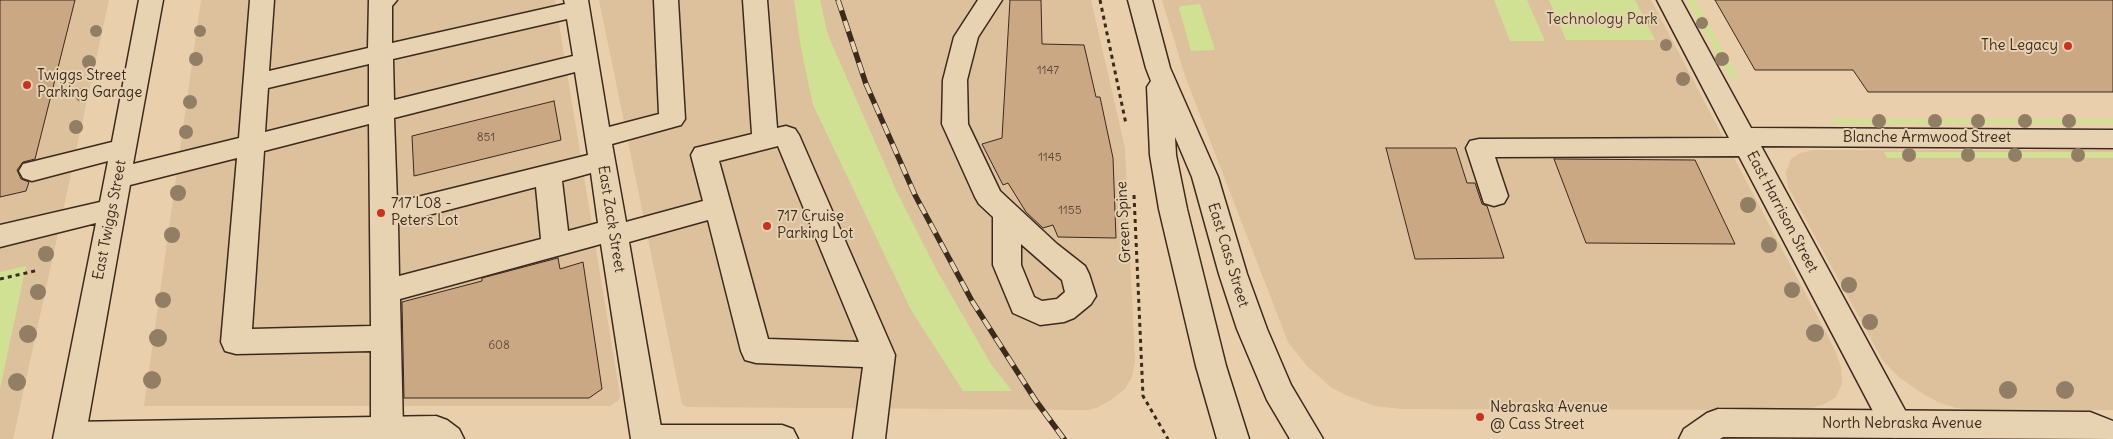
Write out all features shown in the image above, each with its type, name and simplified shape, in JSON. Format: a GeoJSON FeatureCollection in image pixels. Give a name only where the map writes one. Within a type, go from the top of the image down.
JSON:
{"type":"FeatureCollection","features":[{"type":"Feature","properties":{"kind":"street","name":"East Twiggs Street"},"geometry":{"type":"LineString","coordinates":[[70,438],[151,0]]}},
{"type":"Feature","properties":{"kind":"street"},"geometry":{"type":"LineString","coordinates":[[262,0],[236,342],[386,338]]}},
{"type":"Feature","properties":{"kind":"street"},"geometry":{"type":"LineString","coordinates":[[385,0],[380,1],[380,54],[387,430]]}},
{"type":"Feature","properties":{"kind":"street"},"geometry":{"type":"LineString","coordinates":[[383,216],[548,175],[672,119],[666,0]]}},
{"type":"Feature","properties":{"kind":"street"},"geometry":{"type":"LineString","coordinates":[[755,0],[766,140]]}},
{"type":"Feature","properties":{"kind":"street"},"geometry":{"type":"LineString","coordinates":[[990,0],[966,37],[955,80],[955,124],[989,196],[1007,214]]}},
{"type":"Feature","properties":{"kind":"street","name":"East Cass Street"},"geometry":{"type":"LineString","coordinates":[[1140,0],[1158,68],[1204,177],[1233,274],[1252,329],[1278,391],[1307,439]]}},
{"type":"Feature","properties":{"kind":"street","name":"East Harrison Street"},"geometry":{"type":"LineString","coordinates":[[1669,0],[1896,424]]}},
{"type":"Feature","properties":{"kind":"street"},"geometry":{"type":"LineString","coordinates":[[256,82],[380,54],[576,5]]}},
{"type":"Feature","properties":{"kind":"street","name":"East Zack Street"},"geometry":{"type":"LineString","coordinates":[[576,5],[647,439]]}},
{"type":"Feature","properties":{"kind":"street"},"geometry":{"type":"LineString","coordinates":[[118,178],[585,62]]}},
{"type":"Feature","properties":{"kind":"street","name":"East Cass Street"},"geometry":{"type":"LineString","coordinates":[[1158,68],[1163,155],[1173,209],[1211,366],[1233,439]]}},
{"type":"Feature","properties":{"kind":"street"},"geometry":{"type":"LineString","coordinates":[[869,439],[880,355],[786,135],[704,155],[756,351],[880,355]]}},
{"type":"Feature","properties":{"kind":"street","name":"Blanche Armwood Street"},"geometry":{"type":"LineString","coordinates":[[1494,196],[1479,148],[1744,142],[2113,138]]}},
{"type":"Feature","properties":{"kind":"street"},"geometry":{"type":"LineString","coordinates":[[32,171],[124,148]]}},
{"type":"Feature","properties":{"kind":"street"},"geometry":{"type":"LineString","coordinates":[[548,175],[556,245]]}},
{"type":"Feature","properties":{"kind":"street"},"geometry":{"type":"LineString","coordinates":[[384,292],[556,245],[718,207]]}},
{"type":"Feature","properties":{"kind":"street"},"geometry":{"type":"LineString","coordinates":[[0,236],[112,209]]}},
{"type":"Feature","properties":{"kind":"street","name":"North Nebraska Avenue"},"geometry":{"type":"LineString","coordinates":[[1695,439],[1718,423],[2090,426],[2113,434]]}},
{"type":"Feature","properties":{"kind":"street"},"geometry":{"type":"LineString","coordinates":[[70,438],[436,430],[448,439]]}},
{"type":"Feature","properties":{"kind":"street"},"geometry":{"type":"LineString","coordinates":[[657,439],[782,439]]}},
{"type":"Feature","properties":{"kind":"path"},"geometry":{"type":"LineString","coordinates":[[1100,0],[1128,132]]}},
{"type":"Feature","properties":{"kind":"path","name":"Green Spine"},"geometry":{"type":"LineString","coordinates":[[1134,190],[1143,396],[1168,439]]}},
{"type":"Feature","properties":{"kind":"path"},"geometry":{"type":"LineString","coordinates":[[0,279],[39,270]]}},
{"type":"Feature","properties":{"kind":"shaded area"},"geometry":{"type":"Polygon","coordinates":[[[0,0],[109,0],[13,439],[0,439],[0,0]]]}},
{"type":"Feature","properties":{"kind":"shaded area","name":"717 L08 - Peters Lot"},"geometry":{"type":"Polygon","coordinates":[[[201,0],[555,0],[620,395],[619,400],[610,406],[144,406],[201,0]]]}},
{"type":"Feature","properties":{"kind":"shaded area"},"geometry":{"type":"Polygon","coordinates":[[[599,0],[1091,0],[1125,148],[1135,361],[1132,377],[1125,389],[1111,400],[1088,410],[687,407],[682,404],[599,0]]]}},
{"type":"Feature","properties":{"kind":"shaded area"},"geometry":{"type":"Polygon","coordinates":[[[1162,0],[1651,0],[1834,348],[1841,367],[1842,384],[1835,398],[1822,405],[1803,410],[1402,409],[1375,406],[1332,388],[1307,366],[1288,342],[1185,76],[1162,0]]]}},
{"type":"Feature","properties":{"kind":"shaded area"},"geometry":{"type":"Polygon","coordinates":[[[1815,150],[2113,150],[2113,410],[1974,410],[1956,408],[1938,402],[1900,378],[1883,361],[1788,187],[1786,172],[1791,159],[1800,153],[1815,150]]]}},
{"type":"Feature","properties":{"kind":"green space"},"geometry":{"type":"Polygon","coordinates":[[[794,0],[820,0],[828,35],[896,190],[935,267],[991,364],[1012,391],[963,391],[911,310],[813,105],[801,48],[794,0]]]}},
{"type":"Feature","properties":{"kind":"green space","name":"Technology Park"},"geometry":{"type":"Polygon","coordinates":[[[1494,0],[1527,0],[1545,41],[1510,41],[1494,0]]]}},
{"type":"Feature","properties":{"kind":"green space","name":"Technology Park"},"geometry":{"type":"Polygon","coordinates":[[[1549,0],[1635,0],[1655,40],[1566,40],[1549,0]]]}},
{"type":"Feature","properties":{"kind":"green space"},"geometry":{"type":"Polygon","coordinates":[[[1687,0],[1695,0],[1738,77],[1730,77],[1687,0]]]}},
{"type":"Feature","properties":{"kind":"green space"},"geometry":{"type":"Polygon","coordinates":[[[1200,4],[1215,50],[1191,51],[1179,8],[1181,6],[1200,4]]]}},
{"type":"Feature","properties":{"kind":"green space"},"geometry":{"type":"Polygon","coordinates":[[[1831,119],[2113,119],[2113,124],[1834,124],[1831,119]]]}},
{"type":"Feature","properties":{"kind":"green space"},"geometry":{"type":"Polygon","coordinates":[[[1884,152],[2113,152],[2113,158],[1887,158],[1884,152]]]}},
{"type":"Feature","properties":{"kind":"green space"},"geometry":{"type":"Polygon","coordinates":[[[26,266],[0,389],[0,272],[26,266]]]}},
{"type":"Feature","properties":{"kind":"building","name":"Twiggs Street Parking Garage"},"geometry":{"type":"Polygon","coordinates":[[[0,0],[75,0],[35,159],[23,162],[17,170],[21,179],[29,182],[26,191],[0,197],[0,0]]]}},
{"type":"Feature","properties":{"kind":"building"},"geometry":{"type":"Polygon","coordinates":[[[1010,0],[1041,0],[1042,44],[1084,45],[1096,97],[1100,97],[1113,158],[1116,238],[1058,237],[1053,225],[1043,228],[1026,212],[1008,183],[1003,185],[982,144],[1002,138],[1010,0]]]}},
{"type":"Feature","properties":{"kind":"building"},"geometry":{"type":"Polygon","coordinates":[[[1715,0],[2113,0],[2113,92],[1868,92],[1853,70],[1755,70],[1715,0]]]}},
{"type":"Feature","properties":{"kind":"building"},"geometry":{"type":"Polygon","coordinates":[[[554,101],[561,140],[414,176],[412,136],[554,101]]]}},
{"type":"Feature","properties":{"kind":"building"},"geometry":{"type":"Polygon","coordinates":[[[1386,148],[1456,148],[1467,183],[1475,183],[1482,204],[1487,206],[1504,258],[1415,259],[1386,148]]]}},
{"type":"Feature","properties":{"kind":"building"},"geometry":{"type":"Polygon","coordinates":[[[1554,159],[1695,160],[1735,244],[1586,243],[1554,159]]]}},
{"type":"Feature","properties":{"kind":"building"},"geometry":{"type":"Polygon","coordinates":[[[558,258],[560,269],[583,262],[602,389],[589,398],[404,398],[402,302],[482,281],[482,278],[558,258]]]}},
{"type":"Feature","properties":{"kind":"railway"},"geometry":{"type":"LineString","coordinates":[[838,0],[866,84],[915,195],[972,301],[1036,401],[1064,439]]}},
{"type":"Feature","properties":{"kind":"place","name":"The Legacy"},"geometry":{"type":"Point","coordinates":[2068,46]}},
{"type":"Feature","properties":{"kind":"place","name":"Twiggs Street Parking Garage"},"geometry":{"type":"Point","coordinates":[27,85]}},
{"type":"Feature","properties":{"kind":"place","name":"717 L08 - Peters Lot"},"geometry":{"type":"Point","coordinates":[381,213]}},
{"type":"Feature","properties":{"kind":"place","name":"717 Cruise Parking Lot"},"geometry":{"type":"Point","coordinates":[767,226]}},
{"type":"Feature","properties":{"kind":"place","name":"Nebraska Avenue @ Cass Street"},"geometry":{"type":"Point","coordinates":[1480,417]}}]}
